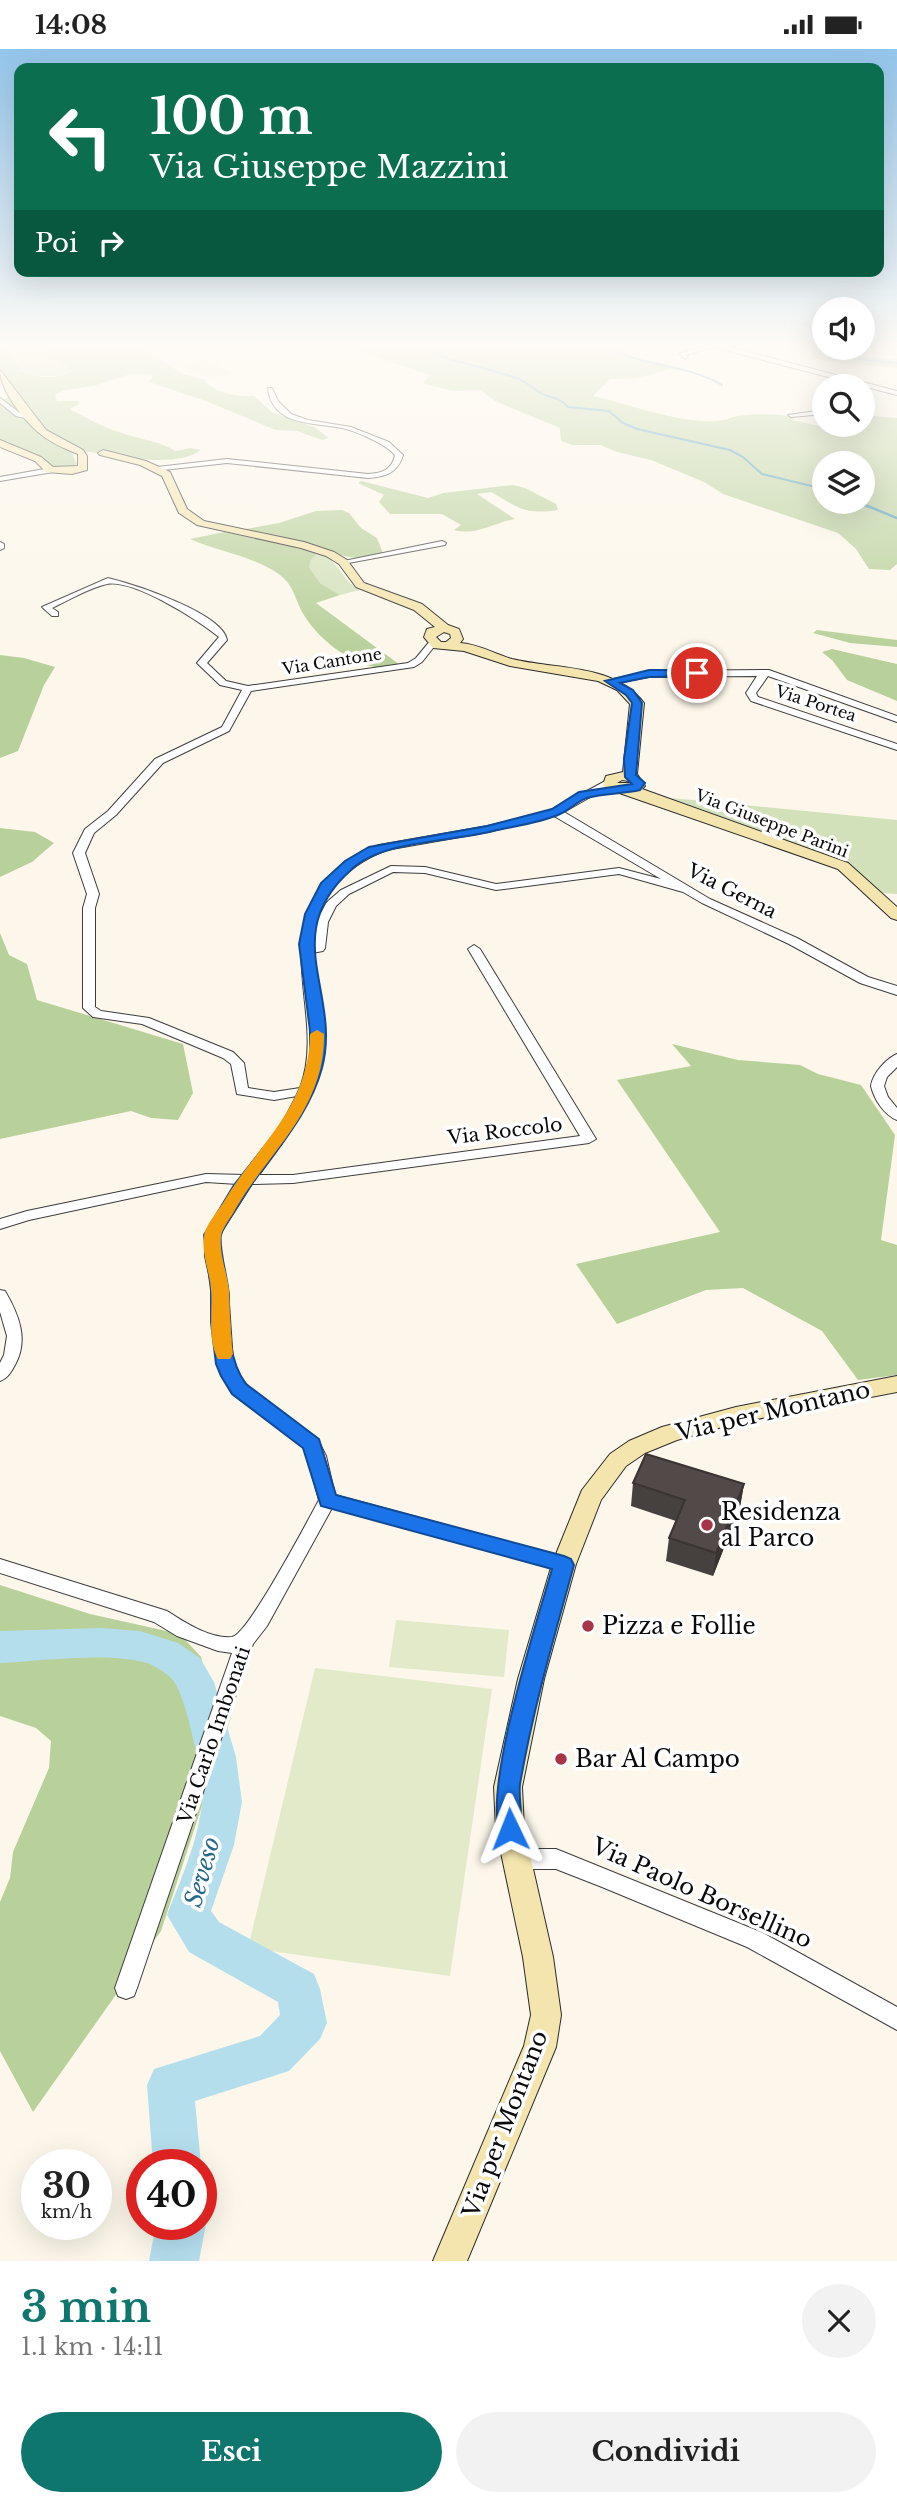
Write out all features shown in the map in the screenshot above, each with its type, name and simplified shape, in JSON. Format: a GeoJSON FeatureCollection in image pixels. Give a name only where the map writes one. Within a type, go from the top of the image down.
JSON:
{"type":"FeatureCollection","features":[{"type":"Feature","properties":{"kind":"street"},"geometry":{"type":"LineString","coordinates":[[6,446],[38,459],[50,470]]}},
{"type":"Feature","properties":{"kind":"street"},"geometry":{"type":"LineString","coordinates":[[71,446],[87,454],[123,459],[157,469],[227,461],[369,476],[384,474],[395,466],[398,455],[391,446]]}},
{"type":"Feature","properties":{"kind":"street"},"geometry":{"type":"LineString","coordinates":[[0,479],[50,470],[77,471],[85,466],[87,454]]}},
{"type":"Feature","properties":{"kind":"street"},"geometry":{"type":"LineString","coordinates":[[157,469],[169,479],[183,511],[201,523],[304,545],[330,554],[343,562],[360,585],[418,607],[443,639],[510,662],[610,681],[629,693],[637,703],[624,783],[583,795],[556,811],[488,829],[368,852],[337,875],[318,899],[312,914],[307,950],[317,1031],[317,1057],[306,1091],[290,1124],[247,1179],[212,1235],[220,1290],[220,1322],[225,1364],[239,1389],[312,1444],[328,1500],[564,1565]]}},
{"type":"Feature","properties":{"kind":"street"},"geometry":{"type":"LineString","coordinates":[[343,562],[442,543]]}},
{"type":"Feature","properties":{"kind":"street"},"geometry":{"type":"LineString","coordinates":[[55,614],[46,607],[108,581],[170,600],[185,607],[223,636],[223,640],[202,663],[223,683],[242,688],[226,729],[159,761],[112,813],[89,831],[82,841],[79,853],[93,894],[89,908],[89,1009],[97,1014],[145,1021],[214,1048],[237,1063],[242,1091],[274,1095],[306,1091]]}},
{"type":"Feature","properties":{"kind":"street","name":"Via Cantone"},"geometry":{"type":"LineString","coordinates":[[242,688],[411,665],[443,639]]}},
{"type":"Feature","properties":{"kind":"street"},"geometry":{"type":"LineString","coordinates":[[610,681],[649,674],[764,673],[779,675],[897,719]]}},
{"type":"Feature","properties":{"kind":"street","name":"Via Portea"},"geometry":{"type":"LineString","coordinates":[[764,673],[751,693],[754,699],[897,747]]}},
{"type":"Feature","properties":{"kind":"street","name":"Via Giuseppe Parini"},"geometry":{"type":"LineString","coordinates":[[624,783],[662,800],[843,866],[897,915]]}},
{"type":"Feature","properties":{"kind":"street","name":"Via Gerna"},"geometry":{"type":"LineString","coordinates":[[556,811],[654,868],[684,889],[802,946],[864,981],[882,984],[897,991]]}},
{"type":"Feature","properties":{"kind":"street"},"geometry":{"type":"LineString","coordinates":[[307,950],[319,948],[322,922],[331,904],[355,886],[391,869],[425,870],[496,887],[619,871],[684,889]]}},
{"type":"Feature","properties":{"kind":"street","name":"Via Roccolo"},"geometry":{"type":"LineString","coordinates":[[247,1179],[329,1175],[589,1139],[474,949]]}},
{"type":"Feature","properties":{"kind":"street"},"geometry":{"type":"LineString","coordinates":[[897,1058],[877,1083],[880,1096],[897,1116]]}},
{"type":"Feature","properties":{"kind":"street"},"geometry":{"type":"LineString","coordinates":[[0,1224],[176,1183],[206,1178],[247,1179]]}},
{"type":"Feature","properties":{"kind":"street"},"geometry":{"type":"LineString","coordinates":[[0,1295],[10,1316],[16,1341],[14,1357],[0,1375]]}},
{"type":"Feature","properties":{"kind":"street","name":"Via per Montano"},"geometry":{"type":"LineString","coordinates":[[450,2261],[540,2047],[546,2015],[538,1957],[510,1829],[508,1787],[531,1679],[564,1565],[590,1496],[618,1460],[637,1447],[698,1423],[897,1384]]}},
{"type":"Feature","properties":{"kind":"street","name":"Via Carlo Imbonati"},"geometry":{"type":"LineString","coordinates":[[126,1988],[245,1641],[260,1621],[328,1500]]}},
{"type":"Feature","properties":{"kind":"street"},"geometry":{"type":"LineString","coordinates":[[0,1566],[160,1616],[184,1632],[218,1643],[231,1645],[245,1641]]}},
{"type":"Feature","properties":{"kind":"street","name":"Via Paolo Borsellino"},"geometry":{"type":"LineString","coordinates":[[516,1863],[532,1859],[556,1859],[609,1880],[755,1940],[897,2019]]}},
{"type":"Feature","properties":{"kind":"green space"},"geometry":{"type":"Polygon","coordinates":[[[11,446],[165,446],[176,451],[190,448],[201,450],[189,456],[156,460],[70,449],[78,467],[53,469],[11,446]]]}},
{"type":"Feature","properties":{"kind":"green space"},"geometry":{"type":"Polygon","coordinates":[[[603,446],[897,446],[897,564],[890,570],[869,569],[856,549],[838,533],[723,494],[704,482],[651,460],[603,446]]]}},
{"type":"Feature","properties":{"kind":"green space"},"geometry":{"type":"Polygon","coordinates":[[[361,481],[428,498],[443,493],[513,485],[525,488],[556,504],[558,510],[529,511],[491,492],[477,494],[515,519],[478,530],[454,530],[461,525],[442,514],[390,514],[379,502],[384,495],[358,483],[361,481]]]}},
{"type":"Feature","properties":{"kind":"green space"},"geometry":{"type":"Polygon","coordinates":[[[342,510],[349,513],[361,528],[377,538],[383,553],[356,558],[312,544],[240,530],[279,523],[316,511],[342,510]]]}},
{"type":"Feature","properties":{"kind":"green space"},"geometry":{"type":"Polygon","coordinates":[[[224,532],[318,552],[309,567],[320,583],[340,595],[316,603],[400,665],[379,668],[345,655],[325,640],[308,622],[291,587],[280,575],[259,563],[190,539],[224,532]]]}},
{"type":"Feature","properties":{"kind":"green space"},"geometry":{"type":"Polygon","coordinates":[[[318,552],[326,556],[359,590],[340,595],[320,583],[309,567],[318,552]]]}},
{"type":"Feature","properties":{"kind":"green space"},"geometry":{"type":"Polygon","coordinates":[[[817,630],[897,640],[897,647],[850,643],[813,633],[817,630]]]}},
{"type":"Feature","properties":{"kind":"green space"},"geometry":{"type":"Polygon","coordinates":[[[832,649],[897,664],[897,701],[847,680],[832,660],[822,652],[832,649]]]}},
{"type":"Feature","properties":{"kind":"green space"},"geometry":{"type":"Polygon","coordinates":[[[0,655],[24,658],[55,667],[44,685],[18,751],[0,758],[0,655]]]}},
{"type":"Feature","properties":{"kind":"green space"},"geometry":{"type":"Polygon","coordinates":[[[671,798],[897,820],[897,894],[881,893],[846,862],[671,798]]]}},
{"type":"Feature","properties":{"kind":"green space"},"geometry":{"type":"Polygon","coordinates":[[[0,828],[35,832],[54,843],[32,862],[0,877],[0,828]]]}},
{"type":"Feature","properties":{"kind":"green space"},"geometry":{"type":"Polygon","coordinates":[[[0,933],[9,955],[27,964],[37,1000],[183,1044],[193,1093],[178,1120],[151,1118],[131,1111],[0,1139],[0,933]]]}},
{"type":"Feature","properties":{"kind":"green space"},"geometry":{"type":"Polygon","coordinates":[[[672,1044],[738,1060],[800,1065],[818,1074],[861,1085],[895,1135],[881,1240],[897,1245],[897,1375],[858,1380],[822,1331],[743,1288],[706,1290],[617,1324],[576,1264],[720,1232],[617,1080],[691,1066],[672,1044]]]}},
{"type":"Feature","properties":{"kind":"green space"},"geometry":{"type":"Polygon","coordinates":[[[0,1585],[90,1614],[180,1634],[201,1657],[208,1684],[231,1717],[161,1931],[33,2112],[0,2051],[0,1902],[10,1878],[13,1852],[49,1768],[51,1741],[36,1728],[0,1716],[0,1585]]]}},
{"type":"Feature","properties":{"kind":"green space"},"geometry":{"type":"Polygon","coordinates":[[[396,1620],[509,1630],[504,1677],[389,1667],[396,1620]]]}},
{"type":"Feature","properties":{"kind":"green space"},"geometry":{"type":"Polygon","coordinates":[[[315,1668],[492,1689],[450,1976],[248,1948],[315,1668]]]}},
{"type":"Feature","properties":{"kind":"building"},"geometry":{"type":"Polygon","coordinates":[[[646,1454],[744,1484],[716,1553],[669,1538],[685,1500],[633,1483],[646,1454]]]}},
{"type":"Feature","properties":{"kind":"waterway"},"geometry":{"type":"LineString","coordinates":[[713,446],[730,450],[743,457],[762,474],[812,486]]}},
{"type":"Feature","properties":{"kind":"waterway"},"geometry":{"type":"LineString","coordinates":[[875,509],[897,518]]}},
{"type":"Feature","properties":{"kind":"waterway","name":"Seveso"},"geometry":{"type":"LineString","coordinates":[[0,1647],[58,1644],[140,1646],[174,1659],[187,1669],[195,1682],[216,1757],[222,1802],[213,1845],[188,1915],[204,1937],[298,1989],[304,2023],[273,2055],[170,2085],[176,2149]]}},
{"type":"Feature","properties":{"kind":"waterway","name":"Seveso"},"geometry":{"type":"LineString","coordinates":[[174,2261],[178,2240]]}},
{"type":"Feature","properties":{"kind":"slow traffic"},"geometry":{"type":"LineString","coordinates":[[224,1354],[220,1290],[212,1235],[247,1179],[290,1124],[310,1084],[317,1057],[317,1034]]}},
{"type":"Feature","properties":{"kind":"place","name":"Residenza al Parco"},"geometry":{"type":"Point","coordinates":[707,1525]}},
{"type":"Feature","properties":{"kind":"place","name":"Pizza e Follie"},"geometry":{"type":"Point","coordinates":[588,1626]}},
{"type":"Feature","properties":{"kind":"place","name":"Bar Al Campo"},"geometry":{"type":"Point","coordinates":[561,1759]}},
{"type":"Feature","properties":{"kind":"route"},"geometry":{"type":"LineString","coordinates":[[510,1829],[508,1787],[531,1679],[564,1565],[328,1500],[312,1444],[239,1389],[230,1376],[225,1364],[220,1322],[220,1290],[212,1235],[247,1179],[290,1124],[310,1084],[317,1057],[317,1031],[306,944],[312,914],[326,886],[350,864],[373,850],[488,829],[556,811],[583,795],[638,786],[638,781],[630,777],[637,703],[622,687],[610,681],[638,675],[697,673]]}}]}
